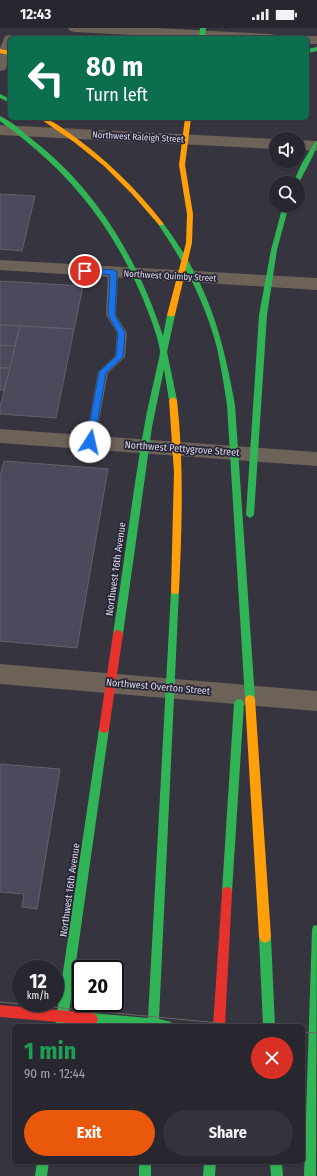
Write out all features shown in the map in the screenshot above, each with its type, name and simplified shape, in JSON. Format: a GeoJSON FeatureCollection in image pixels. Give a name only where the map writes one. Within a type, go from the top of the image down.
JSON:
{"type":"FeatureCollection","features":[{"type":"Feature","properties":{"kind":"main road"},"geometry":{"type":"LineString","coordinates":[[0,118],[33,142],[65,170],[93,204],[116,236],[129,256],[149,300],[157,322],[171,381],[176,421],[178,471],[177,524],[170,696],[153,1024]]}},
{"type":"Feature","properties":{"kind":"main road"},"geometry":{"type":"LineString","coordinates":[[45,120],[75,138],[95,154],[128,184],[157,216],[188,263],[212,318],[219,342],[231,405],[262,884],[269,1024]]}},
{"type":"Feature","properties":{"kind":"main road","name":"Northwest 16th Avenue"},"geometry":{"type":"LineString","coordinates":[[62,1022],[145,446],[157,380],[189,243],[190,214],[182,165],[188,120]]}},
{"type":"Feature","properties":{"kind":"main road"},"geometry":{"type":"LineString","coordinates":[[299,176],[317,143]]}},
{"type":"Feature","properties":{"kind":"main road"},"geometry":{"type":"LineString","coordinates":[[219,1024],[263,315],[274,250],[284,212]]}},
{"type":"Feature","properties":{"kind":"main road"},"geometry":{"type":"LineString","coordinates":[[310,1176],[317,930]]}},
{"type":"Feature","properties":{"kind":"main road"},"geometry":{"type":"LineString","coordinates":[[0,1011],[62,1022],[114,1024]]}},
{"type":"Feature","properties":{"kind":"main road"},"geometry":{"type":"LineString","coordinates":[[305,1041],[317,1042]]}},
{"type":"Feature","properties":{"kind":"main road"},"geometry":{"type":"LineString","coordinates":[[41,1176],[43,1164]]}},
{"type":"Feature","properties":{"kind":"main road"},"geometry":{"type":"LineString","coordinates":[[145,1164],[145,1176]]}},
{"type":"Feature","properties":{"kind":"main road"},"geometry":{"type":"LineString","coordinates":[[210,1164],[210,1176]]}},
{"type":"Feature","properties":{"kind":"main road"},"geometry":{"type":"LineString","coordinates":[[276,1164],[277,1176]]}},
{"type":"Feature","properties":{"kind":"street"},"geometry":{"type":"LineString","coordinates":[[75,28],[236,36]]}},
{"type":"Feature","properties":{"kind":"street"},"geometry":{"type":"LineString","coordinates":[[0,67],[8,44]]}},
{"type":"Feature","properties":{"kind":"street","name":"Northwest Raleigh Street"},"geometry":{"type":"LineString","coordinates":[[0,130],[269,144]]}},
{"type":"Feature","properties":{"kind":"street"},"geometry":{"type":"LineString","coordinates":[[305,146],[317,146]]}},
{"type":"Feature","properties":{"kind":"street","name":"Northwest Quimby Street"},"geometry":{"type":"LineString","coordinates":[[0,265],[180,277],[317,284]]}},
{"type":"Feature","properties":{"kind":"street","name":"Northwest Pettygrove Street"},"geometry":{"type":"LineString","coordinates":[[0,436],[317,459]]}},
{"type":"Feature","properties":{"kind":"street","name":"Northwest Overton Street"},"geometry":{"type":"LineString","coordinates":[[0,674],[317,701]]}},
{"type":"Feature","properties":{"kind":"lane"},"geometry":{"type":"LineString","coordinates":[[90,442],[103,372],[120,357],[122,333],[111,315],[113,272]]}},
{"type":"Feature","properties":{"kind":"building"},"geometry":{"type":"Polygon","coordinates":[[[0,194],[35,196],[22,251],[0,249],[0,194]]]}},
{"type":"Feature","properties":{"kind":"building"},"geometry":{"type":"Polygon","coordinates":[[[0,281],[83,286],[74,329],[0,325],[0,281]]]}},
{"type":"Feature","properties":{"kind":"building"},"geometry":{"type":"Polygon","coordinates":[[[0,325],[20,326],[15,346],[0,345],[0,325]]]}},
{"type":"Feature","properties":{"kind":"building"},"geometry":{"type":"Polygon","coordinates":[[[20,326],[74,329],[56,418],[0,414],[0,407],[20,326]]]}},
{"type":"Feature","properties":{"kind":"building"},"geometry":{"type":"Polygon","coordinates":[[[0,345],[15,346],[10,368],[0,368],[0,345]]]}},
{"type":"Feature","properties":{"kind":"building"},"geometry":{"type":"Polygon","coordinates":[[[0,368],[10,368],[4,390],[0,390],[0,368]]]}},
{"type":"Feature","properties":{"kind":"building"},"geometry":{"type":"Polygon","coordinates":[[[4,461],[108,469],[77,648],[0,641],[0,476],[4,461]]]}},
{"type":"Feature","properties":{"kind":"building"},"geometry":{"type":"Polygon","coordinates":[[[0,764],[60,769],[37,909],[22,907],[24,894],[0,892],[0,764]]]}},
{"type":"Feature","properties":{"kind":"tram line"},"geometry":{"type":"LineString","coordinates":[[0,1002],[229,1024]]}},
{"type":"Feature","properties":{"kind":"tram line"},"geometry":{"type":"LineString","coordinates":[[305,1032],[317,1033]]}},
{"type":"Feature","properties":{"kind":"traffic: fast"},"geometry":{"type":"LineString","coordinates":[[202,36],[203,28]]}},
{"type":"Feature","properties":{"kind":"traffic: fast"},"geometry":{"type":"LineString","coordinates":[[309,51],[317,49]]}},
{"type":"Feature","properties":{"kind":"traffic: fast"},"geometry":{"type":"LineString","coordinates":[[0,96],[8,100]]}},
{"type":"Feature","properties":{"kind":"traffic: fast"},"geometry":{"type":"LineString","coordinates":[[0,118],[54,161],[70,177],[109,226],[125,253],[151,309],[168,369],[173,400]]}},
{"type":"Feature","properties":{"kind":"traffic: fast"},"geometry":{"type":"LineString","coordinates":[[299,176],[317,143]]}},
{"type":"Feature","properties":{"kind":"traffic: fast"},"geometry":{"type":"LineString","coordinates":[[250,515],[263,315],[274,250],[284,212]]}},
{"type":"Feature","properties":{"kind":"traffic: fast"},"geometry":{"type":"LineString","coordinates":[[161,224],[188,264],[202,293],[208,308],[224,363],[231,405],[250,699]]}},
{"type":"Feature","properties":{"kind":"traffic: fast"},"geometry":{"type":"LineString","coordinates":[[118,634],[148,427],[171,315]]}},
{"type":"Feature","properties":{"kind":"traffic: fast"},"geometry":{"type":"LineString","coordinates":[[153,1024],[175,591]]}},
{"type":"Feature","properties":{"kind":"traffic: fast"},"geometry":{"type":"LineString","coordinates":[[227,892],[239,703]]}},
{"type":"Feature","properties":{"kind":"traffic: fast"},"geometry":{"type":"LineString","coordinates":[[61,1024],[104,729]]}},
{"type":"Feature","properties":{"kind":"traffic: fast"},"geometry":{"type":"LineString","coordinates":[[310,1176],[317,930]]}},
{"type":"Feature","properties":{"kind":"traffic: fast"},"geometry":{"type":"LineString","coordinates":[[265,937],[269,1024]]}},
{"type":"Feature","properties":{"kind":"traffic: fast"},"geometry":{"type":"LineString","coordinates":[[92,1019],[146,1024]]}},
{"type":"Feature","properties":{"kind":"traffic: fast"},"geometry":{"type":"LineString","coordinates":[[41,1176],[43,1164]]}},
{"type":"Feature","properties":{"kind":"traffic: fast"},"geometry":{"type":"LineString","coordinates":[[145,1164],[145,1176]]}},
{"type":"Feature","properties":{"kind":"traffic: fast"},"geometry":{"type":"LineString","coordinates":[[209,1176],[210,1164]]}},
{"type":"Feature","properties":{"kind":"traffic: fast"},"geometry":{"type":"LineString","coordinates":[[276,1164],[277,1176]]}},
{"type":"Feature","properties":{"kind":"traffic: slow"},"geometry":{"type":"LineString","coordinates":[[0,51],[8,53]]}},
{"type":"Feature","properties":{"kind":"traffic: slow"},"geometry":{"type":"LineString","coordinates":[[45,120],[76,140],[107,165],[135,193],[161,224]]}},
{"type":"Feature","properties":{"kind":"traffic: slow"},"geometry":{"type":"LineString","coordinates":[[171,315],[189,243],[190,214],[182,165],[188,120]]}},
{"type":"Feature","properties":{"kind":"traffic: slow"},"geometry":{"type":"LineString","coordinates":[[173,400],[176,424],[178,472],[178,520],[175,591]]}},
{"type":"Feature","properties":{"kind":"traffic: slow"},"geometry":{"type":"LineString","coordinates":[[250,699],[265,937]]}},
{"type":"Feature","properties":{"kind":"traffic: jam"},"geometry":{"type":"LineString","coordinates":[[104,729],[118,634]]}},
{"type":"Feature","properties":{"kind":"traffic: jam"},"geometry":{"type":"LineString","coordinates":[[219,1024],[227,892]]}},
{"type":"Feature","properties":{"kind":"traffic: jam"},"geometry":{"type":"LineString","coordinates":[[0,1011],[92,1019]]}},
{"type":"Feature","properties":{"kind":"route"},"geometry":{"type":"LineString","coordinates":[[85,271],[113,272],[111,315],[122,333],[120,357],[103,372],[90,442]]}}]}
